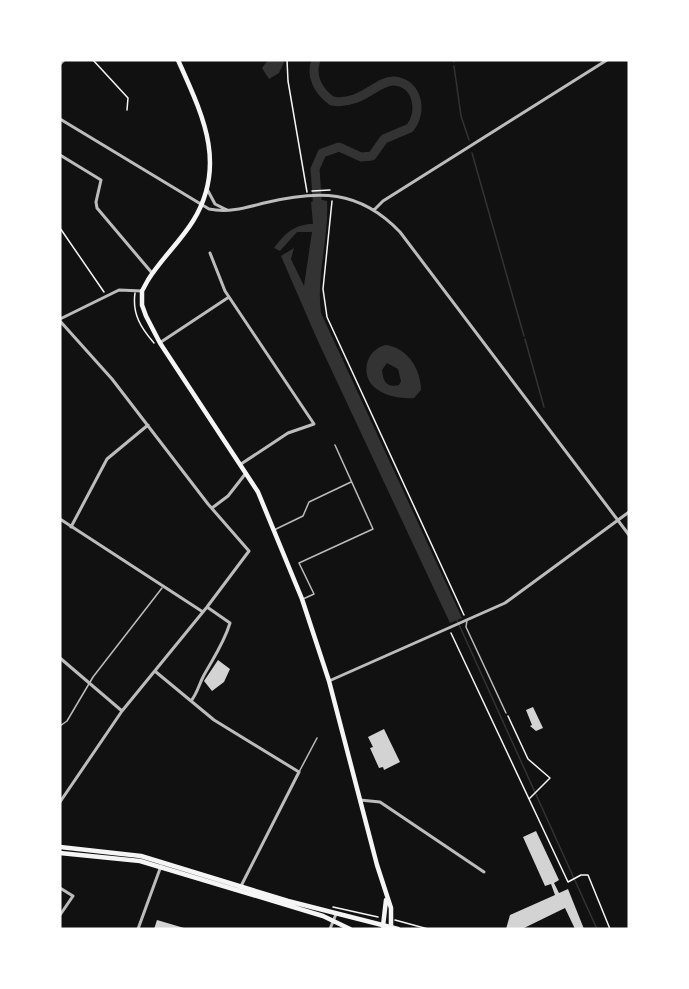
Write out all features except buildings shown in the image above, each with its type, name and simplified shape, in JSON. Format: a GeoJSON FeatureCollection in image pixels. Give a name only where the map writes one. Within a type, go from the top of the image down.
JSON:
{"type":"FeatureCollection","features":[{"type":"Feature","properties":{"kind":"main road"},"geometry":{"type":"LineString","coordinates":[[178,60],[207,131],[210,148],[207,189],[201,206],[188,228],[152,273],[142,291],[142,305],[160,343],[246,472],[274,531],[302,599],[329,681],[393,918],[391,928]]}},
{"type":"Feature","properties":{"kind":"main road"},"geometry":{"type":"LineString","coordinates":[[60,847],[126,853],[237,892],[333,920],[348,928]]}},
{"type":"Feature","properties":{"kind":"main road"},"geometry":{"type":"LineString","coordinates":[[60,853],[126,859],[161,865],[383,927],[398,929]]}},
{"type":"Feature","properties":{"kind":"main road"},"geometry":{"type":"LineString","coordinates":[[383,927],[386,898]]}},
{"type":"Feature","properties":{"kind":"street"},"geometry":{"type":"LineString","coordinates":[[60,64],[64,60]]}},
{"type":"Feature","properties":{"kind":"street"},"geometry":{"type":"LineString","coordinates":[[374,210],[383,201],[607,60]]}},
{"type":"Feature","properties":{"kind":"street"},"geometry":{"type":"LineString","coordinates":[[60,119],[201,206],[222,212],[308,193],[324,192],[374,210],[387,218],[400,232],[629,535]]}},
{"type":"Feature","properties":{"kind":"street"},"geometry":{"type":"LineString","coordinates":[[60,155],[101,180],[96,202],[97,208],[152,273]]}},
{"type":"Feature","properties":{"kind":"street"},"geometry":{"type":"LineString","coordinates":[[207,189],[215,204],[229,211]]}},
{"type":"Feature","properties":{"kind":"street"},"geometry":{"type":"LineString","coordinates":[[210,253],[229,297],[314,424],[288,433],[241,464]]}},
{"type":"Feature","properties":{"kind":"street"},"geometry":{"type":"LineString","coordinates":[[61,319],[127,288],[142,291]]}},
{"type":"Feature","properties":{"kind":"street"},"geometry":{"type":"LineString","coordinates":[[160,343],[229,297]]}},
{"type":"Feature","properties":{"kind":"street"},"geometry":{"type":"LineString","coordinates":[[60,312],[61,319],[112,379],[212,508],[249,550],[156,672],[122,711],[60,802]]}},
{"type":"Feature","properties":{"kind":"street"},"geometry":{"type":"LineString","coordinates":[[71,527],[107,459],[148,425]]}},
{"type":"Feature","properties":{"kind":"street"},"geometry":{"type":"LineString","coordinates":[[212,508],[228,496],[246,472]]}},
{"type":"Feature","properties":{"kind":"street"},"geometry":{"type":"LineString","coordinates":[[329,681],[505,603],[629,512]]}},
{"type":"Feature","properties":{"kind":"street"},"geometry":{"type":"LineString","coordinates":[[60,519],[203,612]]}},
{"type":"Feature","properties":{"kind":"street"},"geometry":{"type":"LineString","coordinates":[[191,701],[200,690],[202,677],[224,644],[230,623],[207,607]]}},
{"type":"Feature","properties":{"kind":"street"},"geometry":{"type":"LineString","coordinates":[[60,658],[122,711]]}},
{"type":"Feature","properties":{"kind":"street"},"geometry":{"type":"LineString","coordinates":[[156,672],[233,733],[299,772],[237,892]]}},
{"type":"Feature","properties":{"kind":"street"},"geometry":{"type":"LineString","coordinates":[[360,800],[380,802],[484,872]]}},
{"type":"Feature","properties":{"kind":"street"},"geometry":{"type":"LineString","coordinates":[[138,929],[161,865]]}},
{"type":"Feature","properties":{"kind":"street"},"geometry":{"type":"LineString","coordinates":[[60,888],[73,896],[60,915]]}},
{"type":"Feature","properties":{"kind":"street"},"geometry":{"type":"LineString","coordinates":[[330,929],[336,913]]}},
{"type":"Feature","properties":{"kind":"lane"},"geometry":{"type":"LineString","coordinates":[[302,599],[314,594],[299,563],[373,529],[335,446]]}},
{"type":"Feature","properties":{"kind":"lane"},"geometry":{"type":"LineString","coordinates":[[274,531],[303,516],[309,502],[351,482]]}},
{"type":"Feature","properties":{"kind":"lane"},"geometry":{"type":"LineString","coordinates":[[60,726],[67,721],[78,700],[91,684],[93,677],[164,586]]}},
{"type":"Feature","properties":{"kind":"lane"},"geometry":{"type":"LineString","coordinates":[[465,621],[506,712]]}},
{"type":"Feature","properties":{"kind":"lane"},"geometry":{"type":"LineString","coordinates":[[299,772],[317,738]]}},
{"type":"Feature","properties":{"kind":"path"},"geometry":{"type":"LineString","coordinates":[[93,60],[128,99],[127,110]]}},
{"type":"Feature","properties":{"kind":"path"},"geometry":{"type":"LineString","coordinates":[[287,60],[288,81],[308,193],[324,192],[330,189],[331,194]]}},
{"type":"Feature","properties":{"kind":"path"},"geometry":{"type":"LineString","coordinates":[[333,204],[323,289],[327,317],[465,621]]}},
{"type":"Feature","properties":{"kind":"path"},"geometry":{"type":"LineString","coordinates":[[60,228],[106,296]]}},
{"type":"Feature","properties":{"kind":"path"},"geometry":{"type":"LineString","coordinates":[[449,628],[570,881],[581,875],[588,875],[610,929]]}},
{"type":"Feature","properties":{"kind":"path"},"geometry":{"type":"LineString","coordinates":[[506,712],[528,759],[550,778],[530,798]]}},
{"type":"Feature","properties":{"kind":"path"},"geometry":{"type":"LineString","coordinates":[[326,905],[377,916]]}},
{"type":"Feature","properties":{"kind":"path"},"geometry":{"type":"LineString","coordinates":[[399,922],[428,929]]}},
{"type":"Feature","properties":{"kind":"shaded area"},"geometry":{"type":"Polygon","coordinates":[[[268,60],[284,60],[279,73],[269,79],[262,68],[268,60]]]}},
{"type":"Feature","properties":{"kind":"shaded area"},"geometry":{"type":"Polygon","coordinates":[[[327,201],[327,215],[320,285],[321,313],[462,618],[450,623],[317,339],[281,256],[294,248],[291,259],[304,286],[312,232],[297,232],[280,251],[274,248],[291,230],[313,224],[311,202],[327,201]]]}},
{"type":"Feature","properties":{"kind":"shaded area"},"geometry":{"type":"Polygon","coordinates":[[[386,345],[394,347],[401,350],[412,361],[419,375],[421,390],[414,398],[387,394],[373,386],[366,368],[370,356],[379,347],[386,345]],[[387,363],[382,370],[384,380],[388,384],[399,385],[401,381],[398,369],[387,363]]]}},
{"type":"Feature","properties":{"kind":"waterway"},"geometry":{"type":"LineString","coordinates":[[316,60],[314,66],[316,83],[332,101],[352,100],[381,84],[394,81],[408,87],[416,99],[417,107],[410,128],[384,139],[372,156],[361,157],[339,147],[322,153],[315,169],[318,212]]}},
{"type":"Feature","properties":{"kind":"waterway"},"geometry":{"type":"LineString","coordinates":[[454,66],[461,116],[469,140]]}},
{"type":"Feature","properties":{"kind":"waterway"},"geometry":{"type":"LineString","coordinates":[[472,153],[524,336]]}},
{"type":"Feature","properties":{"kind":"waterway"},"geometry":{"type":"LineString","coordinates":[[525,339],[544,407]]}},
{"type":"Feature","properties":{"kind":"waterway"},"geometry":{"type":"LineString","coordinates":[[456,618],[597,929]]}}]}
